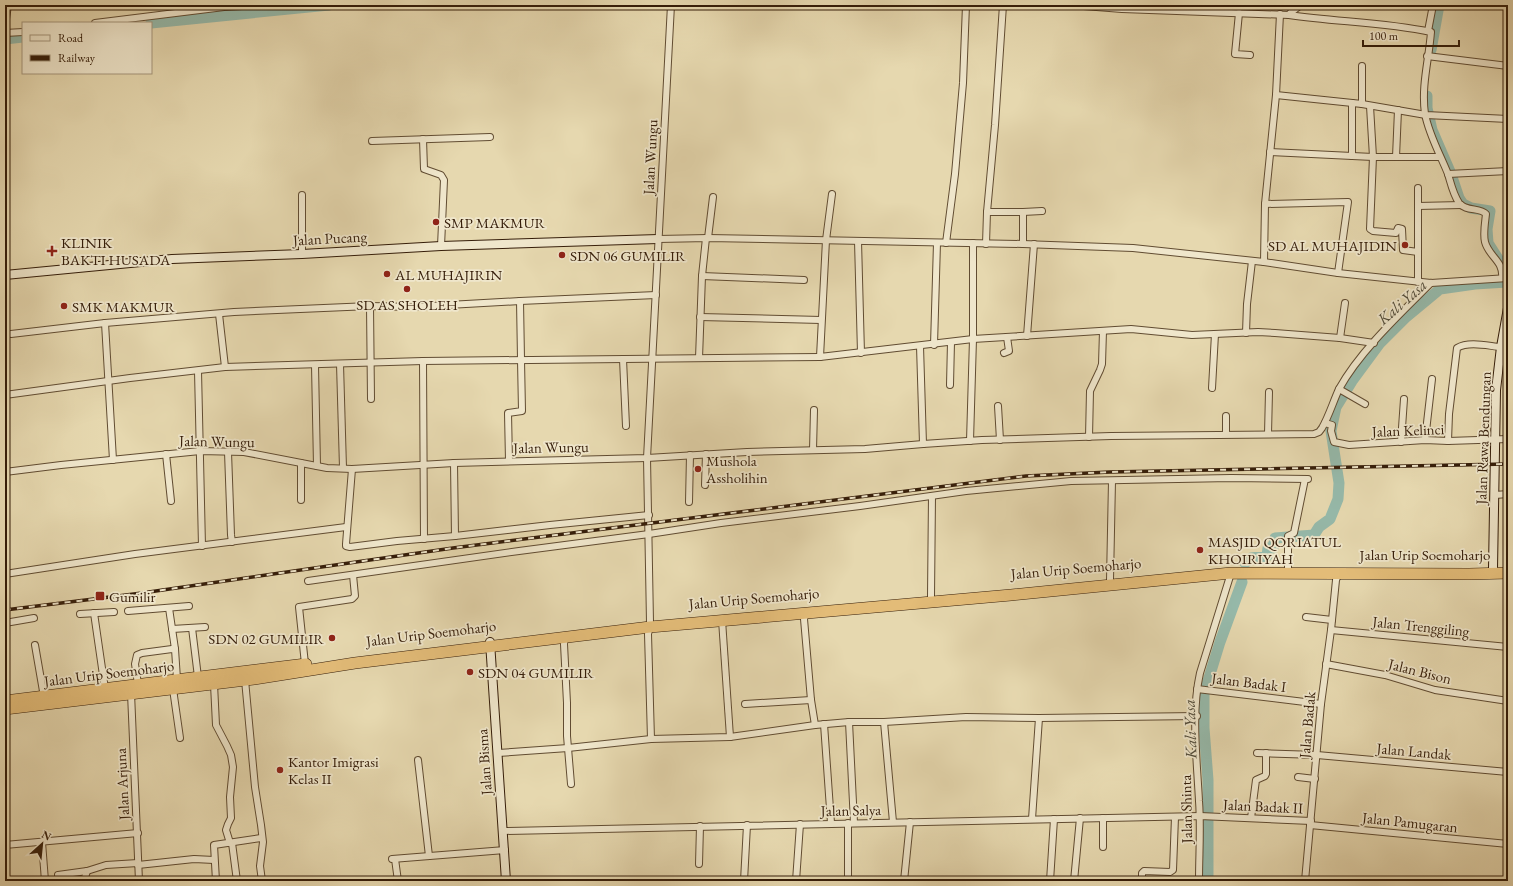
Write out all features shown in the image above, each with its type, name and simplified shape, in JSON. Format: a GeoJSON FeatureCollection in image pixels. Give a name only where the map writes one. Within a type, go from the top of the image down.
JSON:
{"type":"FeatureCollection","features":[{"type":"Feature","properties":{"kind":"highway","name":"Jalan Urip Soemoharjo"},"geometry":{"type":"LineString","coordinates":[[175,684],[198,677],[305,664],[565,637],[650,624],[806,613],[1091,585],[1110,580],[1232,569],[1508,569]]}},
{"type":"Feature","properties":{"kind":"highway","name":"Jalan Urip Soemoharjo"},"geometry":{"type":"LineString","coordinates":[[6,708],[44,696],[105,689],[175,684],[214,684],[355,662],[650,624],[931,597],[1231,573],[1508,573]]}},
{"type":"Feature","properties":{"kind":"highway","name":"Jalan Urip Soemoharjo"},"geometry":{"type":"LineString","coordinates":[[6,708],[133,688]]}},
{"type":"Feature","properties":{"kind":"street"},"geometry":{"type":"LineString","coordinates":[[5,26],[8,5]]}},
{"type":"Feature","properties":{"kind":"street"},"geometry":{"type":"LineString","coordinates":[[103,22],[224,7],[259,5]]}},
{"type":"Feature","properties":{"kind":"street","name":"Jalan Wungu"},"geometry":{"type":"LineString","coordinates":[[5,472],[200,451],[244,452],[317,466],[352,469],[454,463],[648,458],[671,5]]}},
{"type":"Feature","properties":{"kind":"street"},"geometry":{"type":"LineString","coordinates":[[946,243],[955,174],[966,5]]}},
{"type":"Feature","properties":{"kind":"street"},"geometry":{"type":"LineString","coordinates":[[986,244],[987,212],[996,118],[1003,5]]}},
{"type":"Feature","properties":{"kind":"street"},"geometry":{"type":"LineString","coordinates":[[1071,5],[1122,9],[1280,14],[1395,26],[1432,32],[1424,81],[1428,115],[1440,158],[1451,174],[1454,194],[1461,205]]}},
{"type":"Feature","properties":{"kind":"street"},"geometry":{"type":"LineString","coordinates":[[1289,15],[1290,12],[1300,5]]}},
{"type":"Feature","properties":{"kind":"street"},"geometry":{"type":"LineString","coordinates":[[1428,31],[1433,5]]}},
{"type":"Feature","properties":{"kind":"street"},"geometry":{"type":"LineString","coordinates":[[1239,13],[1235,54],[1250,55]]}},
{"type":"Feature","properties":{"kind":"street"},"geometry":{"type":"LineString","coordinates":[[1264,262],[1265,204],[1276,95],[1280,14]]}},
{"type":"Feature","properties":{"kind":"street"},"geometry":{"type":"LineString","coordinates":[[5,34],[22,32]]}},
{"type":"Feature","properties":{"kind":"street"},"geometry":{"type":"LineString","coordinates":[[1429,56],[1508,66]]}},
{"type":"Feature","properties":{"kind":"street"},"geometry":{"type":"LineString","coordinates":[[1362,66],[1362,104]]}},
{"type":"Feature","properties":{"kind":"street"},"geometry":{"type":"LineString","coordinates":[[1276,95],[1362,104],[1428,115],[1508,119]]}},
{"type":"Feature","properties":{"kind":"street"},"geometry":{"type":"LineString","coordinates":[[1352,103],[1352,156]]}},
{"type":"Feature","properties":{"kind":"street"},"geometry":{"type":"LineString","coordinates":[[1370,106],[1373,157],[1370,228],[1374,231],[1396,233],[1398,228],[1402,229],[1403,250],[1418,252]]}},
{"type":"Feature","properties":{"kind":"street"},"geometry":{"type":"LineString","coordinates":[[1396,157],[1398,110]]}},
{"type":"Feature","properties":{"kind":"street"},"geometry":{"type":"LineString","coordinates":[[372,141],[490,137]]}},
{"type":"Feature","properties":{"kind":"street"},"geometry":{"type":"LineString","coordinates":[[423,139],[424,169],[442,175],[444,180],[441,246]]}},
{"type":"Feature","properties":{"kind":"street"},"geometry":{"type":"LineString","coordinates":[[1270,152],[1373,157],[1440,158]]}},
{"type":"Feature","properties":{"kind":"street"},"geometry":{"type":"LineString","coordinates":[[1451,174],[1508,171]]}},
{"type":"Feature","properties":{"kind":"street"},"geometry":{"type":"LineString","coordinates":[[1418,188],[1418,282]]}},
{"type":"Feature","properties":{"kind":"street"},"geometry":{"type":"LineString","coordinates":[[820,357],[826,240],[832,194]]}},
{"type":"Feature","properties":{"kind":"street"},"geometry":{"type":"LineString","coordinates":[[302,195],[302,254]]}},
{"type":"Feature","properties":{"kind":"street"},"geometry":{"type":"LineString","coordinates":[[699,358],[702,276],[712,197]]}},
{"type":"Feature","properties":{"kind":"street"},"geometry":{"type":"LineString","coordinates":[[1265,204],[1348,202],[1338,273]]}},
{"type":"Feature","properties":{"kind":"street"},"geometry":{"type":"LineString","coordinates":[[658,239],[707,238],[826,240],[1034,244],[1133,248],[1264,262],[1338,273],[1418,282],[1431,283],[1504,278],[1502,267],[1486,244],[1486,214],[1483,211],[1471,210],[1461,205],[1418,206]]}},
{"type":"Feature","properties":{"kind":"street"},"geometry":{"type":"LineString","coordinates":[[987,212],[1023,212],[1042,210]]}},
{"type":"Feature","properties":{"kind":"street"},"geometry":{"type":"LineString","coordinates":[[1023,212],[1023,244]]}},
{"type":"Feature","properties":{"kind":"street","name":"Jalan Pucang"},"geometry":{"type":"LineString","coordinates":[[5,275],[172,259],[302,254],[441,246],[658,239]]}},
{"type":"Feature","properties":{"kind":"street"},"geometry":{"type":"LineString","coordinates":[[858,241],[861,353]]}},
{"type":"Feature","properties":{"kind":"street"},"geometry":{"type":"LineString","coordinates":[[934,345],[937,243]]}},
{"type":"Feature","properties":{"kind":"street"},"geometry":{"type":"LineString","coordinates":[[970,441],[974,339],[973,243]]}},
{"type":"Feature","properties":{"kind":"street"},"geometry":{"type":"LineString","coordinates":[[1027,336],[1034,244]]}},
{"type":"Feature","properties":{"kind":"street"},"geometry":{"type":"LineString","coordinates":[[1246,330],[1247,304],[1252,261]]}},
{"type":"Feature","properties":{"kind":"street"},"geometry":{"type":"LineString","coordinates":[[702,276],[804,280]]}},
{"type":"Feature","properties":{"kind":"street"},"geometry":{"type":"LineString","coordinates":[[651,739],[648,634],[650,624],[648,458],[706,454],[865,449],[970,441],[1226,434],[1314,434],[1319,432],[1328,423],[1340,390],[1357,363],[1431,283]]}},
{"type":"Feature","properties":{"kind":"street"},"geometry":{"type":"LineString","coordinates":[[11,334],[105,323],[219,314],[370,306],[413,307],[656,295]]}},
{"type":"Feature","properties":{"kind":"street"},"geometry":{"type":"LineString","coordinates":[[509,461],[508,413],[522,411],[520,301]]}},
{"type":"Feature","properties":{"kind":"street"},"geometry":{"type":"LineString","coordinates":[[1340,338],[1345,303]]}},
{"type":"Feature","properties":{"kind":"street"},"geometry":{"type":"LineString","coordinates":[[370,306],[372,399]]}},
{"type":"Feature","properties":{"kind":"street","name":"Jalan Rawa Bendungan"},"geometry":{"type":"LineString","coordinates":[[1493,569],[1496,390],[1501,347],[1507,322],[1508,308]]}},
{"type":"Feature","properties":{"kind":"street"},"geometry":{"type":"LineString","coordinates":[[219,314],[225,367]]}},
{"type":"Feature","properties":{"kind":"street"},"geometry":{"type":"LineString","coordinates":[[700,317],[821,320]]}},
{"type":"Feature","properties":{"kind":"street"},"geometry":{"type":"LineString","coordinates":[[105,323],[107,382],[113,460]]}},
{"type":"Feature","properties":{"kind":"street"},"geometry":{"type":"LineString","coordinates":[[5,395],[225,367],[423,361],[820,357],[934,345],[974,339],[1103,330],[1136,329],[1182,334],[1214,334],[1246,330],[1340,338],[1374,343]]}},
{"type":"Feature","properties":{"kind":"street"},"geometry":{"type":"LineString","coordinates":[[1089,437],[1090,391],[1102,364],[1103,330]]}},
{"type":"Feature","properties":{"kind":"street"},"geometry":{"type":"LineString","coordinates":[[1212,388],[1214,334]]}},
{"type":"Feature","properties":{"kind":"street"},"geometry":{"type":"LineString","coordinates":[[1004,353],[1009,351],[1007,337]]}},
{"type":"Feature","properties":{"kind":"street"},"geometry":{"type":"LineString","coordinates":[[950,385],[951,342]]}},
{"type":"Feature","properties":{"kind":"street"},"geometry":{"type":"LineString","coordinates":[[1448,441],[1457,349],[1465,346],[1483,345],[1501,347]]}},
{"type":"Feature","properties":{"kind":"street"},"geometry":{"type":"LineString","coordinates":[[920,346],[923,444]]}},
{"type":"Feature","properties":{"kind":"street"},"geometry":{"type":"LineString","coordinates":[[624,359],[626,426]]}},
{"type":"Feature","properties":{"kind":"street"},"geometry":{"type":"LineString","coordinates":[[423,361],[424,539]]}},
{"type":"Feature","properties":{"kind":"street"},"geometry":{"type":"LineString","coordinates":[[340,364],[343,468]]}},
{"type":"Feature","properties":{"kind":"street"},"geometry":{"type":"LineString","coordinates":[[315,365],[317,466]]}},
{"type":"Feature","properties":{"kind":"street"},"geometry":{"type":"LineString","coordinates":[[198,371],[202,546]]}},
{"type":"Feature","properties":{"kind":"street"},"geometry":{"type":"LineString","coordinates":[[1425,440],[1432,379]]}},
{"type":"Feature","properties":{"kind":"street"},"geometry":{"type":"LineString","coordinates":[[1340,390],[1365,404]]}},
{"type":"Feature","properties":{"kind":"street"},"geometry":{"type":"LineString","coordinates":[[1268,434],[1269,392]]}},
{"type":"Feature","properties":{"kind":"street"},"geometry":{"type":"LineString","coordinates":[[1401,442],[1404,399]]}},
{"type":"Feature","properties":{"kind":"street"},"geometry":{"type":"LineString","coordinates":[[998,406],[1000,440]]}},
{"type":"Feature","properties":{"kind":"street"},"geometry":{"type":"LineString","coordinates":[[813,450],[814,410]]}},
{"type":"Feature","properties":{"kind":"street"},"geometry":{"type":"LineString","coordinates":[[1226,416],[1226,434]]}},
{"type":"Feature","properties":{"kind":"street","name":"Jalan Kelinci"},"geometry":{"type":"LineString","coordinates":[[1328,423],[1333,440],[1336,444],[1356,445],[1425,440],[1448,441],[1508,439]]}},
{"type":"Feature","properties":{"kind":"street"},"geometry":{"type":"LineString","coordinates":[[228,452],[232,542]]}},
{"type":"Feature","properties":{"kind":"street"},"geometry":{"type":"LineString","coordinates":[[166,454],[171,501]]}},
{"type":"Feature","properties":{"kind":"street"},"geometry":{"type":"LineString","coordinates":[[705,485],[706,454]]}},
{"type":"Feature","properties":{"kind":"street"},"geometry":{"type":"LineString","coordinates":[[689,502],[690,455]]}},
{"type":"Feature","properties":{"kind":"street"},"geometry":{"type":"LineString","coordinates":[[301,463],[301,500]]}},
{"type":"Feature","properties":{"kind":"street"},"geometry":{"type":"LineString","coordinates":[[454,463],[455,536]]}},
{"type":"Feature","properties":{"kind":"street"},"geometry":{"type":"LineString","coordinates":[[352,469],[346,527],[346,546],[350,547],[649,515]]}},
{"type":"Feature","properties":{"kind":"street"},"geometry":{"type":"LineString","coordinates":[[308,581],[721,523],[966,491],[1064,482],[1231,478],[1306,479],[1294,533],[1288,537],[1288,569]]}},
{"type":"Feature","properties":{"kind":"street"},"geometry":{"type":"LineString","coordinates":[[1110,580],[1112,481]]}},
{"type":"Feature","properties":{"kind":"street"},"geometry":{"type":"LineString","coordinates":[[1495,495],[1508,494]]}},
{"type":"Feature","properties":{"kind":"street"},"geometry":{"type":"LineString","coordinates":[[931,597],[932,496]]}},
{"type":"Feature","properties":{"kind":"street"},"geometry":{"type":"LineString","coordinates":[[5,574],[110,558],[346,527]]}},
{"type":"Feature","properties":{"kind":"street","name":"Jalan Shinta"},"geometry":{"type":"LineString","coordinates":[[1199,881],[1202,816],[1196,716],[1203,690],[1200,673],[1231,573]]}},
{"type":"Feature","properties":{"kind":"street","name":"Jalan Badak"},"geometry":{"type":"LineString","coordinates":[[1305,881],[1321,704],[1336,580],[1339,573]]}},
{"type":"Feature","properties":{"kind":"street"},"geometry":{"type":"LineString","coordinates":[[305,664],[299,607],[352,599],[355,596],[353,574]]}},
{"type":"Feature","properties":{"kind":"street"},"geometry":{"type":"LineString","coordinates":[[128,612],[189,606]]}},
{"type":"Feature","properties":{"kind":"street"},"geometry":{"type":"LineString","coordinates":[[169,608],[175,649],[175,684],[180,738]]}},
{"type":"Feature","properties":{"kind":"street"},"geometry":{"type":"LineString","coordinates":[[80,614],[114,612]]}},
{"type":"Feature","properties":{"kind":"street"},"geometry":{"type":"LineString","coordinates":[[94,613],[105,689]]}},
{"type":"Feature","properties":{"kind":"street"},"geometry":{"type":"LineString","coordinates":[[806,613],[804,619],[811,700],[815,725]]}},
{"type":"Feature","properties":{"kind":"street"},"geometry":{"type":"LineString","coordinates":[[1306,617],[1332,620]]}},
{"type":"Feature","properties":{"kind":"street"},"geometry":{"type":"LineString","coordinates":[[5,623],[34,618]]}},
{"type":"Feature","properties":{"kind":"street"},"geometry":{"type":"LineString","coordinates":[[722,620],[730,737]]}},
{"type":"Feature","properties":{"kind":"street"},"geometry":{"type":"LineString","coordinates":[[172,629],[205,627]]}},
{"type":"Feature","properties":{"kind":"street"},"geometry":{"type":"LineString","coordinates":[[192,628],[198,677]]}},
{"type":"Feature","properties":{"kind":"street","name":"Jalan Trenggiling"},"geometry":{"type":"LineString","coordinates":[[1331,630],[1508,647]]}},
{"type":"Feature","properties":{"kind":"street"},"geometry":{"type":"LineString","coordinates":[[565,637],[564,644],[567,703],[566,736],[571,784]]}},
{"type":"Feature","properties":{"kind":"street","name":"Jalan Bisma"},"geometry":{"type":"LineString","coordinates":[[490,644],[504,831],[506,881]]}},
{"type":"Feature","properties":{"kind":"street"},"geometry":{"type":"LineString","coordinates":[[35,645],[44,696]]}},
{"type":"Feature","properties":{"kind":"street","name":"Jalan Arjuna"},"geometry":{"type":"LineString","coordinates":[[139,881],[133,688],[135,664],[137,656],[142,653],[175,649]]}},
{"type":"Feature","properties":{"kind":"street","name":"Jalan Bison"},"geometry":{"type":"LineString","coordinates":[[1326,664],[1385,675],[1435,690],[1508,701]]}},
{"type":"Feature","properties":{"kind":"street"},"geometry":{"type":"LineString","coordinates":[[245,680],[255,787],[261,825],[261,838],[263,842],[260,866],[262,881]]}},
{"type":"Feature","properties":{"kind":"street"},"geometry":{"type":"LineString","coordinates":[[214,684],[216,725],[229,750],[232,767],[230,797],[232,818],[226,830],[231,843],[237,881]]}},
{"type":"Feature","properties":{"kind":"street","name":"Jalan Badak I"},"geometry":{"type":"LineString","coordinates":[[1203,690],[1321,704]]}},
{"type":"Feature","properties":{"kind":"street"},"geometry":{"type":"LineString","coordinates":[[745,704],[811,700]]}},
{"type":"Feature","properties":{"kind":"street"},"geometry":{"type":"LineString","coordinates":[[498,753],[568,748],[651,739],[730,737],[815,725],[849,722],[884,722],[966,717],[1040,718],[1196,716]]}},
{"type":"Feature","properties":{"kind":"street"},"geometry":{"type":"LineString","coordinates":[[1032,819],[1040,718]]}},
{"type":"Feature","properties":{"kind":"street"},"geometry":{"type":"LineString","coordinates":[[848,881],[851,823],[849,722]]}},
{"type":"Feature","properties":{"kind":"street"},"geometry":{"type":"LineString","coordinates":[[884,722],[893,822]]}},
{"type":"Feature","properties":{"kind":"street"},"geometry":{"type":"LineString","coordinates":[[824,724],[831,823]]}},
{"type":"Feature","properties":{"kind":"street","name":"Jalan Landak"},"geometry":{"type":"LineString","coordinates":[[1257,753],[1317,755],[1508,772]]}},
{"type":"Feature","properties":{"kind":"street"},"geometry":{"type":"LineString","coordinates":[[1250,818],[1256,780],[1265,776],[1266,774],[1266,753]]}},
{"type":"Feature","properties":{"kind":"street"},"geometry":{"type":"LineString","coordinates":[[418,760],[429,856]]}},
{"type":"Feature","properties":{"kind":"street"},"geometry":{"type":"LineString","coordinates":[[1298,777],[1315,779]]}},
{"type":"Feature","properties":{"kind":"street","name":"Jalan Badak II"},"geometry":{"type":"LineString","coordinates":[[1202,816],[1310,823]]}},
{"type":"Feature","properties":{"kind":"street","name":"Jalan Salya"},"geometry":{"type":"LineString","coordinates":[[504,831],[1202,816]]}},
{"type":"Feature","properties":{"kind":"street"},"geometry":{"type":"LineString","coordinates":[[1142,881],[1142,873],[1144,871],[1170,872],[1172,870],[1175,817]]}},
{"type":"Feature","properties":{"kind":"street"},"geometry":{"type":"LineString","coordinates":[[1074,881],[1080,818]]}},
{"type":"Feature","properties":{"kind":"street"},"geometry":{"type":"LineString","coordinates":[[1103,848],[1104,818]]}},
{"type":"Feature","properties":{"kind":"street"},"geometry":{"type":"LineString","coordinates":[[1050,881],[1054,819]]}},
{"type":"Feature","properties":{"kind":"street"},"geometry":{"type":"LineString","coordinates":[[904,881],[910,822]]}},
{"type":"Feature","properties":{"kind":"street","name":"Jalan Pamugaran"},"geometry":{"type":"LineString","coordinates":[[1310,823],[1508,844]]}},
{"type":"Feature","properties":{"kind":"street"},"geometry":{"type":"LineString","coordinates":[[796,881],[800,824]]}},
{"type":"Feature","properties":{"kind":"street"},"geometry":{"type":"LineString","coordinates":[[744,881],[747,825]]}},
{"type":"Feature","properties":{"kind":"street"},"geometry":{"type":"LineString","coordinates":[[699,864],[700,826]]}},
{"type":"Feature","properties":{"kind":"street"},"geometry":{"type":"LineString","coordinates":[[5,845],[138,833]]}},
{"type":"Feature","properties":{"kind":"street"},"geometry":{"type":"LineString","coordinates":[[216,881],[214,844],[261,838]]}},
{"type":"Feature","properties":{"kind":"street"},"geometry":{"type":"LineString","coordinates":[[42,842],[45,881]]}},
{"type":"Feature","properties":{"kind":"street"},"geometry":{"type":"LineString","coordinates":[[398,881],[393,859],[505,850]]}},
{"type":"Feature","properties":{"kind":"street"},"geometry":{"type":"LineString","coordinates":[[58,875],[87,872],[106,865],[194,859],[214,860]]}},
{"type":"Feature","properties":{"kind":"street"},"geometry":{"type":"LineString","coordinates":[[84,881],[87,872]]}},
{"type":"Feature","properties":{"kind":"waterway"},"geometry":{"type":"LineString","coordinates":[[152,23],[329,5]]}},
{"type":"Feature","properties":{"kind":"waterway","name":"Kali Yasa"},"geometry":{"type":"LineString","coordinates":[[1431,50],[1439,5]]}},
{"type":"Feature","properties":{"kind":"waterway"},"geometry":{"type":"LineString","coordinates":[[5,39],[22,37]]}},
{"type":"Feature","properties":{"kind":"waterway","name":"Kali Yasa"},"geometry":{"type":"LineString","coordinates":[[1245,563],[1251,558],[1267,556],[1268,548],[1273,548],[1275,538],[1314,535],[1319,527],[1330,519],[1338,499],[1339,483],[1331,431],[1336,407],[1352,381],[1380,343],[1405,318],[1440,289],[1475,284],[1507,282],[1508,268],[1502,265],[1488,243],[1487,229],[1490,211],[1471,208],[1463,204],[1459,198],[1451,174],[1432,130],[1427,108],[1427,96]]}},
{"type":"Feature","properties":{"kind":"waterway","name":"Kali Yasa"},"geometry":{"type":"LineString","coordinates":[[1208,881],[1208,780],[1204,728],[1204,694],[1220,642],[1242,582]]}},
{"type":"Feature","properties":{"kind":"railway"},"geometry":{"type":"LineString","coordinates":[[5,610],[142,593],[453,548],[1026,476],[1110,472],[1508,464]]}},
{"type":"Feature","properties":{"kind":"place","name":"SMP MAKMUR"},"geometry":{"type":"Point","coordinates":[436,222]}},
{"type":"Feature","properties":{"kind":"place","name":"SD AL MUHAJIDIN"},"geometry":{"type":"Point","coordinates":[1405,245]}},
{"type":"Feature","properties":{"kind":"place","name":"KLINIK BAKTI HUSADA"},"geometry":{"type":"Point","coordinates":[52,251]}},
{"type":"Feature","properties":{"kind":"place","name":"SDN 06 GUMILIR"},"geometry":{"type":"Point","coordinates":[562,255]}},
{"type":"Feature","properties":{"kind":"place","name":"AL MUHAJIRIN"},"geometry":{"type":"Point","coordinates":[387,274]}},
{"type":"Feature","properties":{"kind":"place","name":"SD AS SHOLEH"},"geometry":{"type":"Point","coordinates":[407,289]}},
{"type":"Feature","properties":{"kind":"place","name":"SMK MAKMUR"},"geometry":{"type":"Point","coordinates":[64,306]}},
{"type":"Feature","properties":{"kind":"place","name":"Mushola Assholihin"},"geometry":{"type":"Point","coordinates":[698,469]}},
{"type":"Feature","properties":{"kind":"place","name":"MASJID QORIATUL KHOIRIYAH"},"geometry":{"type":"Point","coordinates":[1200,550]}},
{"type":"Feature","properties":{"kind":"place","name":"Gumilir"},"geometry":{"type":"Point","coordinates":[100,596]}},
{"type":"Feature","properties":{"kind":"place","name":"SDN 02 GUMILIR"},"geometry":{"type":"Point","coordinates":[332,638]}},
{"type":"Feature","properties":{"kind":"place","name":"SDN 04 GUMILIR"},"geometry":{"type":"Point","coordinates":[470,672]}},
{"type":"Feature","properties":{"kind":"place","name":"Kantor Imigrasi Kelas II"},"geometry":{"type":"Point","coordinates":[280,770]}}]}
